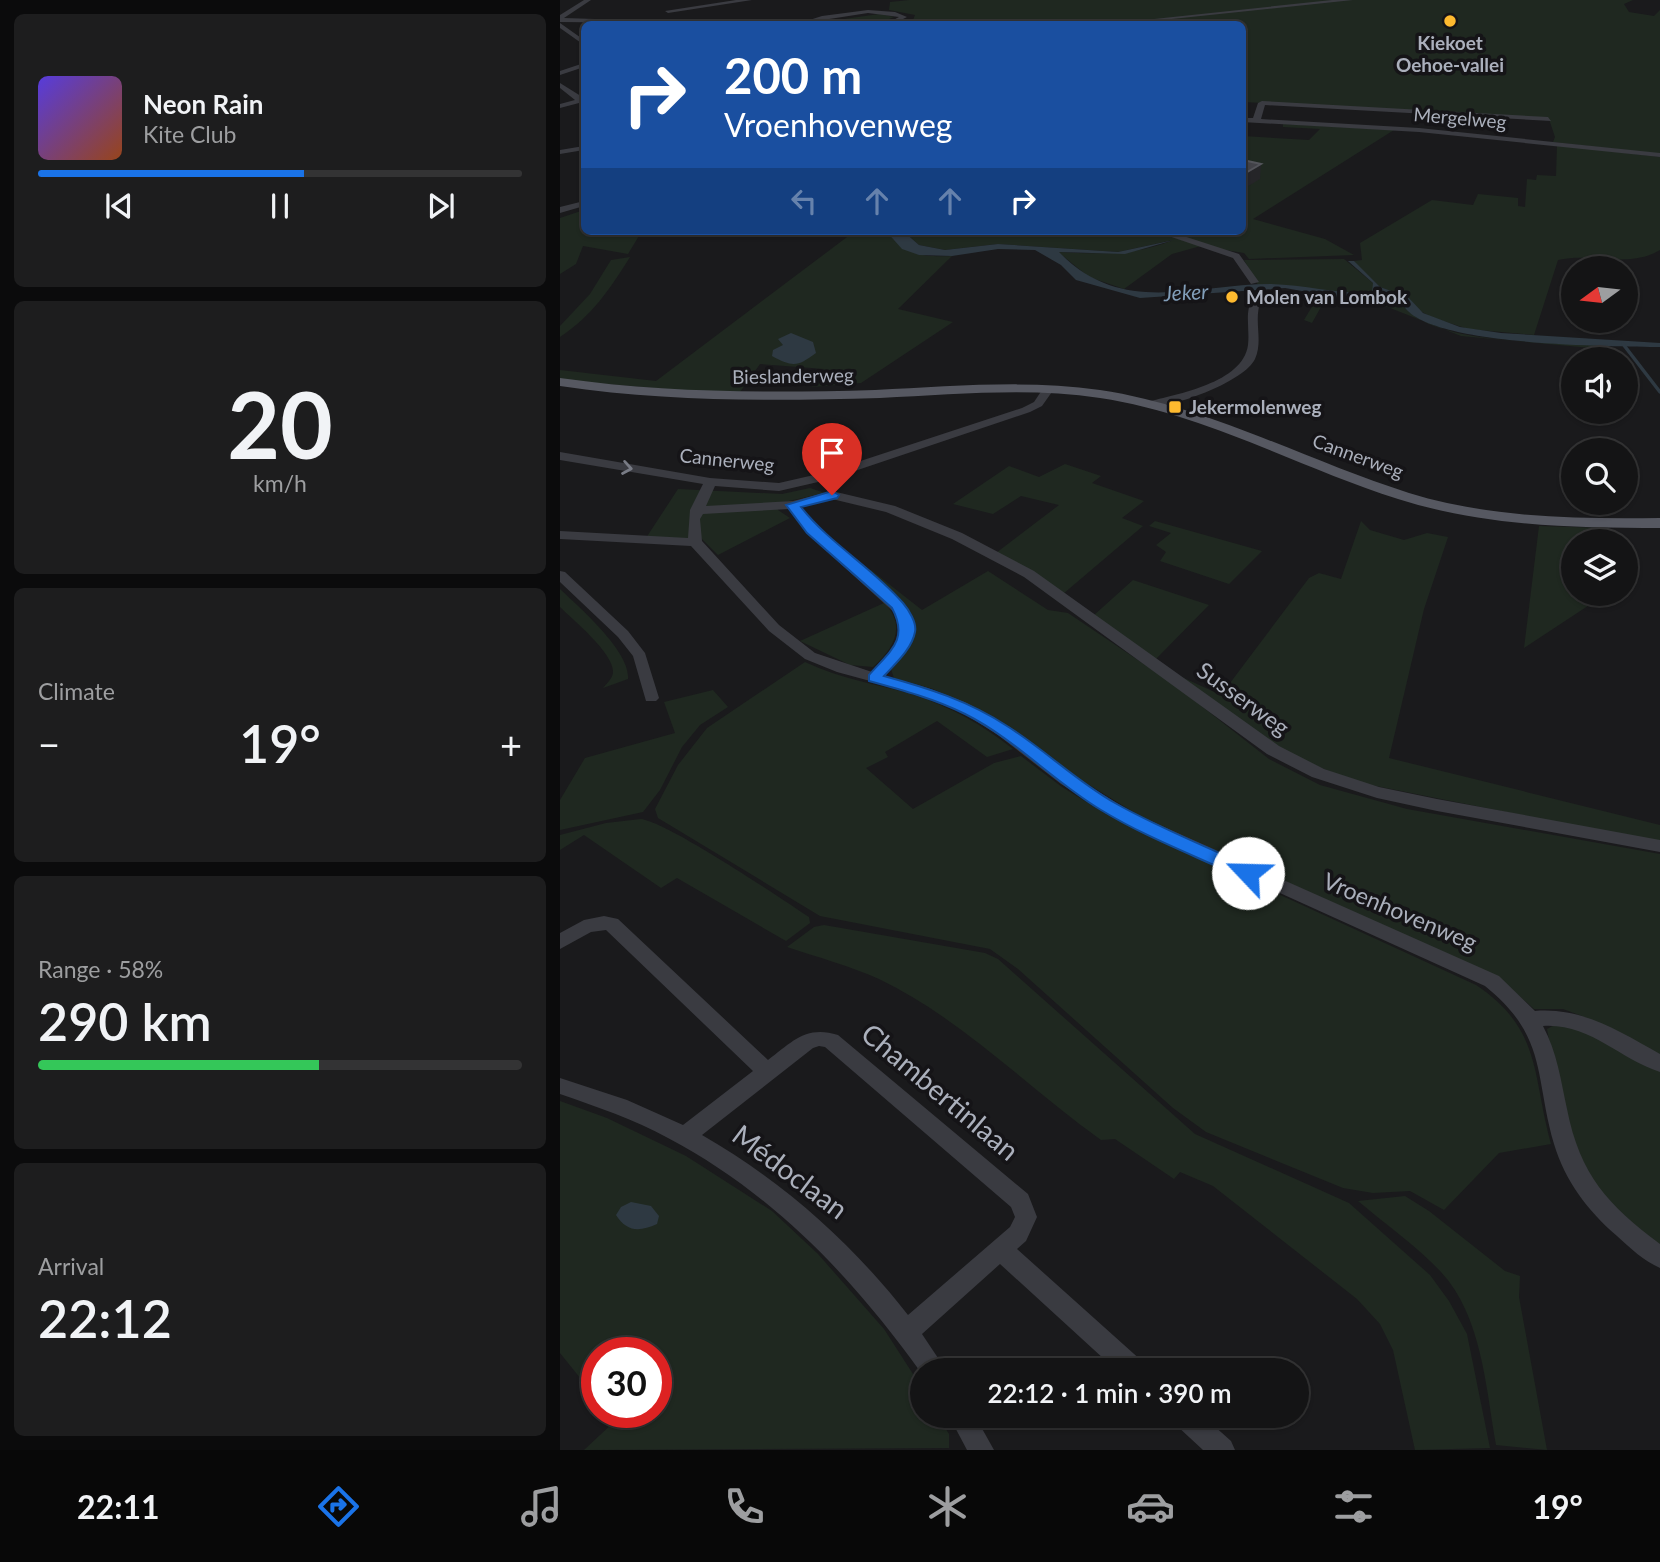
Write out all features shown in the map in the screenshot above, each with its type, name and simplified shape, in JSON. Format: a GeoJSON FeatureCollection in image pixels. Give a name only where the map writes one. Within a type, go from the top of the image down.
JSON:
{"type":"FeatureCollection","features":[{"type":"Feature","properties":{"kind":"main road","name":"Bieslanderweg"},"geometry":{"type":"LineString","coordinates":[[560,382],[660,394],[743,397],[1028,388]]}},
{"type":"Feature","properties":{"kind":"main road","name":"Cannerweg"},"geometry":{"type":"LineString","coordinates":[[1028,388],[1107,395],[1151,404],[1391,491],[1489,517],[1545,522],[1660,523]]}},
{"type":"Feature","properties":{"kind":"street"},"geometry":{"type":"LineString","coordinates":[[560,21],[588,0]]}},
{"type":"Feature","properties":{"kind":"street"},"geometry":{"type":"LineString","coordinates":[[668,11],[749,0]]}},
{"type":"Feature","properties":{"kind":"street"},"geometry":{"type":"LineString","coordinates":[[1140,21],[1346,0]]}},
{"type":"Feature","properties":{"kind":"street"},"geometry":{"type":"LineString","coordinates":[[663,1],[668,11]]}},
{"type":"Feature","properties":{"kind":"street"},"geometry":{"type":"LineString","coordinates":[[664,20],[668,11]]}},
{"type":"Feature","properties":{"kind":"street"},"geometry":{"type":"LineString","coordinates":[[812,21],[866,13],[890,13],[904,17],[895,21]]}},
{"type":"Feature","properties":{"kind":"street"},"geometry":{"type":"LineString","coordinates":[[560,21],[685,21]]}},
{"type":"Feature","properties":{"kind":"street"},"geometry":{"type":"LineString","coordinates":[[560,21],[581,40]]}},
{"type":"Feature","properties":{"kind":"street"},"geometry":{"type":"LineString","coordinates":[[560,73],[581,66]]}},
{"type":"Feature","properties":{"kind":"street"},"geometry":{"type":"LineString","coordinates":[[560,85],[581,100]]}},
{"type":"Feature","properties":{"kind":"street"},"geometry":{"type":"LineString","coordinates":[[560,106],[581,101]]}},
{"type":"Feature","properties":{"kind":"street"},"geometry":{"type":"LineString","coordinates":[[1256,121],[1262,103],[1548,120]]}},
{"type":"Feature","properties":{"kind":"street","name":"Mergelweg"},"geometry":{"type":"LineString","coordinates":[[1246,120],[1430,131],[1660,155]]}},
{"type":"Feature","properties":{"kind":"street"},"geometry":{"type":"LineString","coordinates":[[560,152],[581,148]]}},
{"type":"Feature","properties":{"kind":"street"},"geometry":{"type":"LineString","coordinates":[[560,210],[581,205]]}},
{"type":"Feature","properties":{"kind":"street"},"geometry":{"type":"LineString","coordinates":[[1172,235],[1236,256],[1254,282]]}},
{"type":"Feature","properties":{"kind":"street"},"geometry":{"type":"LineString","coordinates":[[1151,404],[1227,380],[1244,371],[1252,359],[1252,309],[1257,299]]}},
{"type":"Feature","properties":{"kind":"street"},"geometry":{"type":"LineString","coordinates":[[1007,415],[1023,404],[1028,388]]}},
{"type":"Feature","properties":{"kind":"street","name":"Cannerweg"},"geometry":{"type":"LineString","coordinates":[[560,456],[710,482],[768,487],[810,482],[1038,404],[1048,389]]}},
{"type":"Feature","properties":{"kind":"street"},"geometry":{"type":"LineString","coordinates":[[560,535],[695,542],[693,528],[696,510],[710,482]]}},
{"type":"Feature","properties":{"kind":"street","name":"Cannerweg"},"geometry":{"type":"LineString","coordinates":[[696,510],[793,505],[837,495]]}},
{"type":"Feature","properties":{"kind":"street","name":"Susserweg"},"geometry":{"type":"LineString","coordinates":[[837,495],[918,519],[997,556],[1065,598],[1273,750],[1318,773],[1377,792],[1437,805],[1660,846]]}},
{"type":"Feature","properties":{"kind":"street"},"geometry":{"type":"LineString","coordinates":[[793,505],[812,530],[905,615],[908,631],[904,641],[874,678]]}},
{"type":"Feature","properties":{"kind":"street","name":"Vroenhovenweg"},"geometry":{"type":"LineString","coordinates":[[695,542],[784,638],[820,660],[923,691],[972,711],[1004,731],[1067,780],[1145,827],[1473,970],[1506,993],[1530,1019]]}},
{"type":"Feature","properties":{"kind":"street"},"geometry":{"type":"LineString","coordinates":[[560,575],[623,634],[640,656],[651,698]]}},
{"type":"Feature","properties":{"kind":"street"},"geometry":{"type":"LineString","coordinates":[[560,942],[586,925],[600,921],[611,924],[766,1071]]}},
{"type":"Feature","properties":{"kind":"street"},"geometry":{"type":"LineString","coordinates":[[1660,1064],[1577,1020],[1554,1016],[1530,1019],[1541,1045],[1564,1144],[1576,1171],[1602,1208],[1660,1257]]}},
{"type":"Feature","properties":{"kind":"street","name":"Chambertinlaan"},"geometry":{"type":"LineString","coordinates":[[685,1136],[766,1071],[806,1042],[819,1038],[831,1041],[1020,1201],[1026,1217],[1023,1226],[907,1331]]}},
{"type":"Feature","properties":{"kind":"street","name":"Médoclaan"},"geometry":{"type":"LineString","coordinates":[[560,1086],[599,1098],[685,1136],[749,1175],[797,1211],[869,1283],[926,1358]]}},
{"type":"Feature","properties":{"kind":"street"},"geometry":{"type":"LineString","coordinates":[[1000,1249],[1121,1358]]}},
{"type":"Feature","properties":{"kind":"street"},"geometry":{"type":"LineString","coordinates":[[968,1428],[981,1450]]}},
{"type":"Feature","properties":{"kind":"street"},"geometry":{"type":"LineString","coordinates":[[1198,1428],[1223,1450]]}},
{"type":"Feature","properties":{"kind":"shaded area"},"geometry":{"type":"Polygon","coordinates":[[[1633,0],[1624,4],[1629,12],[1654,16],[1660,10],[1660,154],[1553,142],[1555,137],[1549,119],[1246,102],[1246,21],[911,21],[915,15],[889,10],[890,2],[1633,0]]]}},
{"type":"Feature","properties":{"kind":"shaded area"},"geometry":{"type":"Polygon","coordinates":[[[879,14],[894,17],[884,21],[830,21],[879,14]]]}},
{"type":"Feature","properties":{"kind":"shaded area"},"geometry":{"type":"Polygon","coordinates":[[[1283,124],[1394,130],[1253,219],[1325,239],[1354,255],[1249,259],[1244,253],[1219,249],[1175,235],[1246,235],[1246,136],[1309,140],[1320,129],[1283,127],[1283,124]]]}},
{"type":"Feature","properties":{"kind":"shaded area"},"geometry":{"type":"Polygon","coordinates":[[[1557,145],[1660,157],[1660,250],[1638,258],[1561,256],[1534,335],[1468,329],[1431,317],[1417,309],[1410,299],[1380,287],[1354,261],[1362,260],[1360,243],[1432,200],[1473,205],[1478,194],[1518,198],[1518,206],[1525,207],[1527,179],[1536,180],[1537,175],[1556,176],[1557,145]]]}},
{"type":"Feature","properties":{"kind":"shaded area"},"geometry":{"type":"Polygon","coordinates":[[[581,211],[581,235],[640,235],[628,254],[583,246],[576,264],[560,274],[560,218],[581,211]]]}},
{"type":"Feature","properties":{"kind":"shaded area"},"geometry":{"type":"Polygon","coordinates":[[[850,235],[891,235],[915,253],[952,256],[898,309],[953,322],[861,383],[812,387],[824,369],[760,364],[740,392],[725,394],[560,380],[560,370],[656,381],[850,235]]]}},
{"type":"Feature","properties":{"kind":"shaded area"},"geometry":{"type":"Polygon","coordinates":[[[908,235],[1167,235],[1201,246],[1172,254],[1124,289],[1089,277],[1058,252],[1117,252],[998,244],[945,250],[919,245],[908,235]],[[1173,240],[1119,252],[1144,249],[1173,240]]]}},
{"type":"Feature","properties":{"kind":"shaded area"},"geometry":{"type":"Polygon","coordinates":[[[630,257],[600,301],[560,337],[560,326],[590,294],[611,260],[630,257]]]}},
{"type":"Feature","properties":{"kind":"shaded area"},"geometry":{"type":"Polygon","coordinates":[[[1344,259],[1373,283],[1374,291],[1350,294],[1258,285],[1244,260],[1344,259]]]}},
{"type":"Feature","properties":{"kind":"shaded area"},"geometry":{"type":"Polygon","coordinates":[[[1319,295],[1392,299],[1402,302],[1415,316],[1430,324],[1380,304],[1326,298],[1312,323],[1304,320],[1319,295]]]}},
{"type":"Feature","properties":{"kind":"shaded area"},"geometry":{"type":"Polygon","coordinates":[[[1440,328],[1491,338],[1599,345],[1580,347],[1461,336],[1440,328]]]}},
{"type":"Feature","properties":{"kind":"shaded area"},"geometry":{"type":"Polygon","coordinates":[[[1065,464],[1101,476],[1092,483],[1144,501],[1122,518],[1143,526],[1063,594],[996,553],[1059,505],[1021,496],[993,514],[953,504],[1009,466],[1039,477],[1065,464]]]}},
{"type":"Feature","properties":{"kind":"shaded area"},"geometry":{"type":"Polygon","coordinates":[[[810,488],[825,493],[780,503],[778,510],[790,518],[718,555],[701,538],[646,538],[678,489],[782,494],[810,488]]]}},
{"type":"Feature","properties":{"kind":"shaded area"},"geometry":{"type":"Polygon","coordinates":[[[1155,521],[1262,551],[1229,584],[1160,561],[1166,552],[1156,545],[1171,533],[1149,526],[1155,521]]]}},
{"type":"Feature","properties":{"kind":"shaded area"},"geometry":{"type":"Polygon","coordinates":[[[1361,521],[1370,530],[1404,540],[1427,533],[1448,537],[1424,609],[1389,758],[1660,825],[1660,843],[1356,782],[1287,754],[1173,673],[1221,695],[1309,578],[1319,573],[1341,579],[1361,521]]]}},
{"type":"Feature","properties":{"kind":"shaded area"},"geometry":{"type":"Polygon","coordinates":[[[1539,526],[1604,528],[1561,529],[1561,606],[1588,606],[1524,648],[1539,526]]]}},
{"type":"Feature","properties":{"kind":"shaded area"},"geometry":{"type":"Polygon","coordinates":[[[865,569],[871,570],[922,610],[988,571],[1048,610],[1068,613],[1172,683],[1269,759],[1320,785],[1407,809],[1660,854],[1660,1058],[1582,1016],[1563,1009],[1534,1009],[1498,977],[1140,816],[1068,772],[1000,721],[933,689],[894,678],[891,669],[909,645],[914,622],[906,608],[865,569]]]}},
{"type":"Feature","properties":{"kind":"shaded area"},"geometry":{"type":"Polygon","coordinates":[[[1133,580],[1209,605],[1155,660],[1093,616],[1133,580]]]}},
{"type":"Feature","properties":{"kind":"shaded area"},"geometry":{"type":"Polygon","coordinates":[[[560,589],[613,643],[627,668],[628,679],[603,688],[613,673],[612,665],[601,647],[560,607],[560,589]]]}},
{"type":"Feature","properties":{"kind":"shaded area"},"geometry":{"type":"Polygon","coordinates":[[[884,603],[895,620],[895,636],[892,645],[873,667],[850,665],[800,641],[884,603]]]}},
{"type":"Feature","properties":{"kind":"shaded area"},"geometry":{"type":"Polygon","coordinates":[[[805,662],[832,673],[941,705],[990,732],[1013,749],[987,757],[937,721],[885,752],[888,757],[866,768],[913,809],[994,763],[1021,756],[1062,787],[1111,817],[1476,985],[1513,1019],[1524,1036],[1536,1075],[1551,1144],[1499,1153],[1444,1210],[1410,1191],[1373,1193],[1343,1188],[1206,1132],[1173,1108],[1018,969],[990,949],[820,916],[658,818],[655,809],[678,765],[707,728],[805,662]]]}},
{"type":"Feature","properties":{"kind":"shaded area"},"geometry":{"type":"Polygon","coordinates":[[[713,690],[728,707],[700,725],[682,747],[660,790],[643,812],[560,830],[560,800],[585,758],[675,733],[664,702],[713,690]]]}},
{"type":"Feature","properties":{"kind":"shaded area"},"geometry":{"type":"Polygon","coordinates":[[[641,819],[675,833],[724,862],[809,917],[810,923],[786,941],[677,878],[661,888],[584,835],[560,850],[560,835],[606,823],[641,819]]]}},
{"type":"Feature","properties":{"kind":"shaded area"},"geometry":{"type":"Polygon","coordinates":[[[824,925],[985,953],[998,959],[1195,1134],[1349,1203],[1430,1275],[1449,1301],[1467,1334],[1490,1448],[1415,1450],[1393,1350],[1380,1324],[1357,1299],[1213,1186],[1180,1172],[1174,1179],[1115,1139],[1101,1140],[966,1034],[909,995],[868,974],[787,947],[814,927],[824,925]]]}},
{"type":"Feature","properties":{"kind":"shaded area"},"geometry":{"type":"Polygon","coordinates":[[[1562,1021],[1660,1069],[1660,1248],[1605,1197],[1581,1160],[1564,1112],[1547,1029],[1562,1021]]]}},
{"type":"Feature","properties":{"kind":"shaded area"},"geometry":{"type":"Polygon","coordinates":[[[560,1101],[607,1118],[686,1156],[772,1211],[818,1254],[884,1329],[910,1369],[910,1428],[945,1428],[949,1434],[949,1448],[584,1450],[608,1428],[672,1428],[672,1337],[581,1337],[581,1379],[560,1353],[560,1101]]]}},
{"type":"Feature","properties":{"kind":"shaded area"},"geometry":{"type":"Polygon","coordinates":[[[1405,1196],[1429,1211],[1505,1271],[1520,1276],[1519,1297],[1547,1450],[1496,1445],[1474,1331],[1455,1290],[1422,1253],[1358,1201],[1405,1196]]]}},
{"type":"Feature","properties":{"kind":"water","name":"Jeker"},"geometry":{"type":"Polygon","coordinates":[[[890,235],[908,235],[919,245],[945,250],[998,244],[1118,252],[1174,240],[1125,254],[1059,252],[1083,272],[1108,284],[1133,291],[1186,291],[1271,284],[1372,293],[1373,283],[1348,261],[1354,261],[1380,287],[1408,297],[1423,313],[1460,327],[1501,333],[1660,343],[1660,347],[1562,344],[1478,336],[1442,328],[1416,317],[1402,302],[1341,298],[1285,288],[1140,298],[1076,280],[1061,265],[1035,250],[998,249],[952,256],[919,255],[902,249],[890,235]]]}},
{"type":"Feature","properties":{"kind":"water"},"geometry":{"type":"Polygon","coordinates":[[[791,333],[813,342],[816,353],[795,364],[772,356],[773,350],[783,345],[778,339],[791,333]]]}},
{"type":"Feature","properties":{"kind":"water"},"geometry":{"type":"Polygon","coordinates":[[[631,1202],[651,1206],[659,1216],[657,1224],[634,1229],[620,1221],[616,1215],[621,1207],[631,1202]]]}},
{"type":"Feature","properties":{"kind":"building"},"geometry":{"type":"Polygon","coordinates":[[[1246,161],[1261,164],[1246,173],[1246,161]]]}},
{"type":"Feature","properties":{"kind":"waterway"},"geometry":{"type":"LineString","coordinates":[[1623,344],[1660,392]]}},
{"type":"Feature","properties":{"kind":"place","name":"Kiekoet Oehoe-vallei"},"geometry":{"type":"Point","coordinates":[1450,21]}},
{"type":"Feature","properties":{"kind":"place","name":"Molen van Lombok"},"geometry":{"type":"Point","coordinates":[1232,297]}},
{"type":"Feature","properties":{"kind":"place","name":"Jekermolenweg"},"geometry":{"type":"Point","coordinates":[1175,407]}},
{"type":"Feature","properties":{"kind":"route"},"geometry":{"type":"LineString","coordinates":[[832,495],[793,505],[812,530],[898,606],[908,624],[908,634],[899,650],[874,678],[923,691],[972,711],[1110,808],[1145,827],[1248,873]]}}]}
